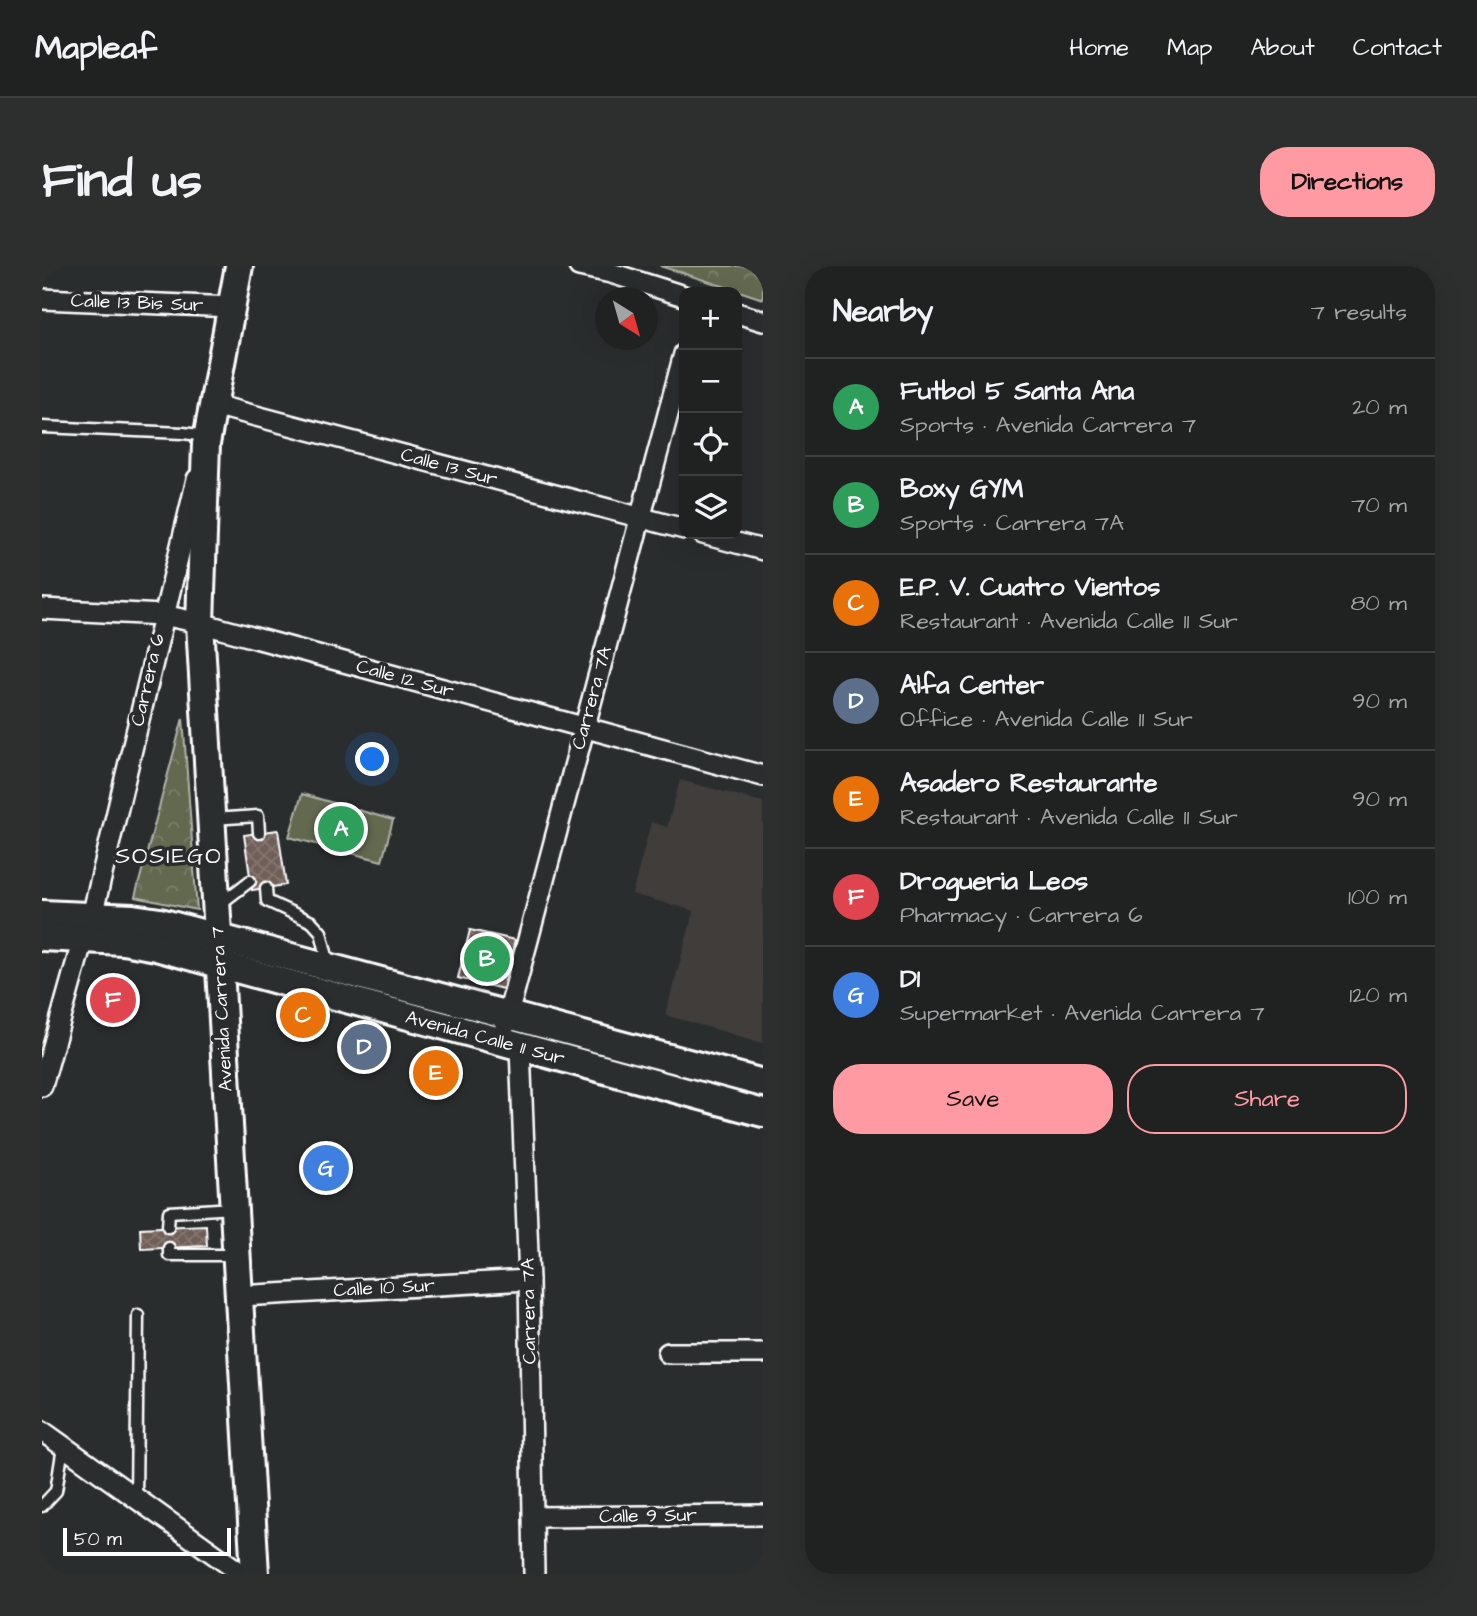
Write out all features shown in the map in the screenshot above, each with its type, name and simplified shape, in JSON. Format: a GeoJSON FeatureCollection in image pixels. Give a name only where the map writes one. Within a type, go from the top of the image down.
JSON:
{"type":"FeatureCollection","features":[{"type":"Feature","properties":{"kind":"main road","name":"Avenida Carrera 7"},"geometry":{"type":"LineString","coordinates":[[239,266],[207,440],[200,623],[255,1574]]}},
{"type":"Feature","properties":{"kind":"main road","name":"Avenida Calle 11 Sur"},"geometry":{"type":"LineString","coordinates":[[42,914],[763,1114]]}},
{"type":"Feature","properties":{"kind":"main road","name":"Avenida Calle 11 Sur"},"geometry":{"type":"LineString","coordinates":[[42,937],[87,927],[146,919],[763,1083]]}},
{"type":"Feature","properties":{"kind":"street"},"geometry":{"type":"LineString","coordinates":[[579,266],[679,294]]}},
{"type":"Feature","properties":{"kind":"street","name":"Calle 13 Bis Sur"},"geometry":{"type":"LineString","coordinates":[[42,299],[233,307]]}},
{"type":"Feature","properties":{"kind":"street"},"geometry":{"type":"LineString","coordinates":[[742,315],[763,321]]}},
{"type":"Feature","properties":{"kind":"street","name":"Carrera 7A"},"geometry":{"type":"LineString","coordinates":[[534,1574],[528,1280],[507,1016],[679,373]]}},
{"type":"Feature","properties":{"kind":"street","name":"Calle 13 Sur"},"geometry":{"type":"LineString","coordinates":[[214,405],[679,528]]}},
{"type":"Feature","properties":{"kind":"street","name":"Carrera 6"},"geometry":{"type":"LineString","coordinates":[[42,1086],[87,927],[207,440]]}},
{"type":"Feature","properties":{"kind":"street"},"geometry":{"type":"LineString","coordinates":[[721,539],[763,550]]}},
{"type":"Feature","properties":{"kind":"street","name":"Calle 12 Sur"},"geometry":{"type":"LineString","coordinates":[[42,609],[163,615],[200,623],[763,776]]}},
{"type":"Feature","properties":{"kind":"street","name":"Calle 10 Sur"},"geometry":{"type":"LineString","coordinates":[[239,1296],[528,1280]]}},
{"type":"Feature","properties":{"kind":"street"},"geometry":{"type":"LineString","coordinates":[[668,1353],[763,1353]]}},
{"type":"Feature","properties":{"kind":"street"},"geometry":{"type":"LineString","coordinates":[[42,1431],[242,1574]]}},
{"type":"Feature","properties":{"kind":"street","name":"Calle 9 Sur"},"geometry":{"type":"LineString","coordinates":[[533,1517],[763,1514]]}},
{"type":"Feature","properties":{"kind":"lane"},"geometry":{"type":"LineString","coordinates":[[42,427],[183,433],[207,440]]}},
{"type":"Feature","properties":{"kind":"lane"},"geometry":{"type":"LineString","coordinates":[[211,819],[258,816],[260,833]]}},
{"type":"Feature","properties":{"kind":"lane"},"geometry":{"type":"LineString","coordinates":[[216,906],[250,881]]}},
{"type":"Feature","properties":{"kind":"lane"},"geometry":{"type":"LineString","coordinates":[[265,888],[267,901],[312,922],[321,932],[330,969]]}},
{"type":"Feature","properties":{"kind":"lane"},"geometry":{"type":"LineString","coordinates":[[168,1227],[169,1212],[234,1208]]}},
{"type":"Feature","properties":{"kind":"lane"},"geometry":{"type":"LineString","coordinates":[[169,1248],[169,1255],[237,1255]]}},
{"type":"Feature","properties":{"kind":"lane"},"geometry":{"type":"LineString","coordinates":[[136,1500],[138,1315]]}},
{"type":"Feature","properties":{"kind":"lane"},"geometry":{"type":"LineString","coordinates":[[42,1506],[56,1491],[64,1447]]}},
{"type":"Feature","properties":{"kind":"shaded area"},"geometry":{"type":"Polygon","coordinates":[[[680,780],[763,802],[763,1043],[665,1015],[694,911],[632,894],[651,822],[667,827],[680,780]]]}},
{"type":"Feature","properties":{"kind":"green space"},"geometry":{"type":"Polygon","coordinates":[[[660,266],[763,266],[763,299],[742,292],[742,287],[726,287],[660,266]]]}},
{"type":"Feature","properties":{"kind":"green space"},"geometry":{"type":"Polygon","coordinates":[[[183,718],[197,910],[135,897],[183,718]]]}},
{"type":"Feature","properties":{"kind":"green space"},"geometry":{"type":"Polygon","coordinates":[[[302,794],[393,820],[382,861],[289,837],[302,794]]]}},
{"type":"Feature","properties":{"kind":"building"},"geometry":{"type":"Polygon","coordinates":[[[278,830],[286,885],[252,890],[244,835],[278,830]]]}},
{"type":"Feature","properties":{"kind":"building"},"geometry":{"type":"Polygon","coordinates":[[[470,930],[515,940],[503,989],[458,978],[470,930]]]}},
{"type":"Feature","properties":{"kind":"building"},"geometry":{"type":"Polygon","coordinates":[[[206,1225],[207,1246],[141,1249],[140,1228],[206,1225]]]}},
{"type":"Feature","properties":{"kind":"place","name":"Futbol 5 Santa Ana"},"geometry":{"type":"Point","coordinates":[341,829]}},
{"type":"Feature","properties":{"kind":"place","name":"Boxy GYM"},"geometry":{"type":"Point","coordinates":[487,959]}},
{"type":"Feature","properties":{"kind":"place","name":"Drogueria Leos"},"geometry":{"type":"Point","coordinates":[113,1000]}},
{"type":"Feature","properties":{"kind":"place","name":"E.P. V. Cuatro Vientos"},"geometry":{"type":"Point","coordinates":[303,1015]}},
{"type":"Feature","properties":{"kind":"place","name":"Alfa Center"},"geometry":{"type":"Point","coordinates":[364,1047]}},
{"type":"Feature","properties":{"kind":"place","name":"Asadero Restaurante"},"geometry":{"type":"Point","coordinates":[436,1073]}},
{"type":"Feature","properties":{"kind":"place","name":"D1"},"geometry":{"type":"Point","coordinates":[326,1168]}},
{"type":"Feature","properties":{"kind":"district","name":"SOSIEGO"},"geometry":{"type":"Point","coordinates":[169,856]}}]}
